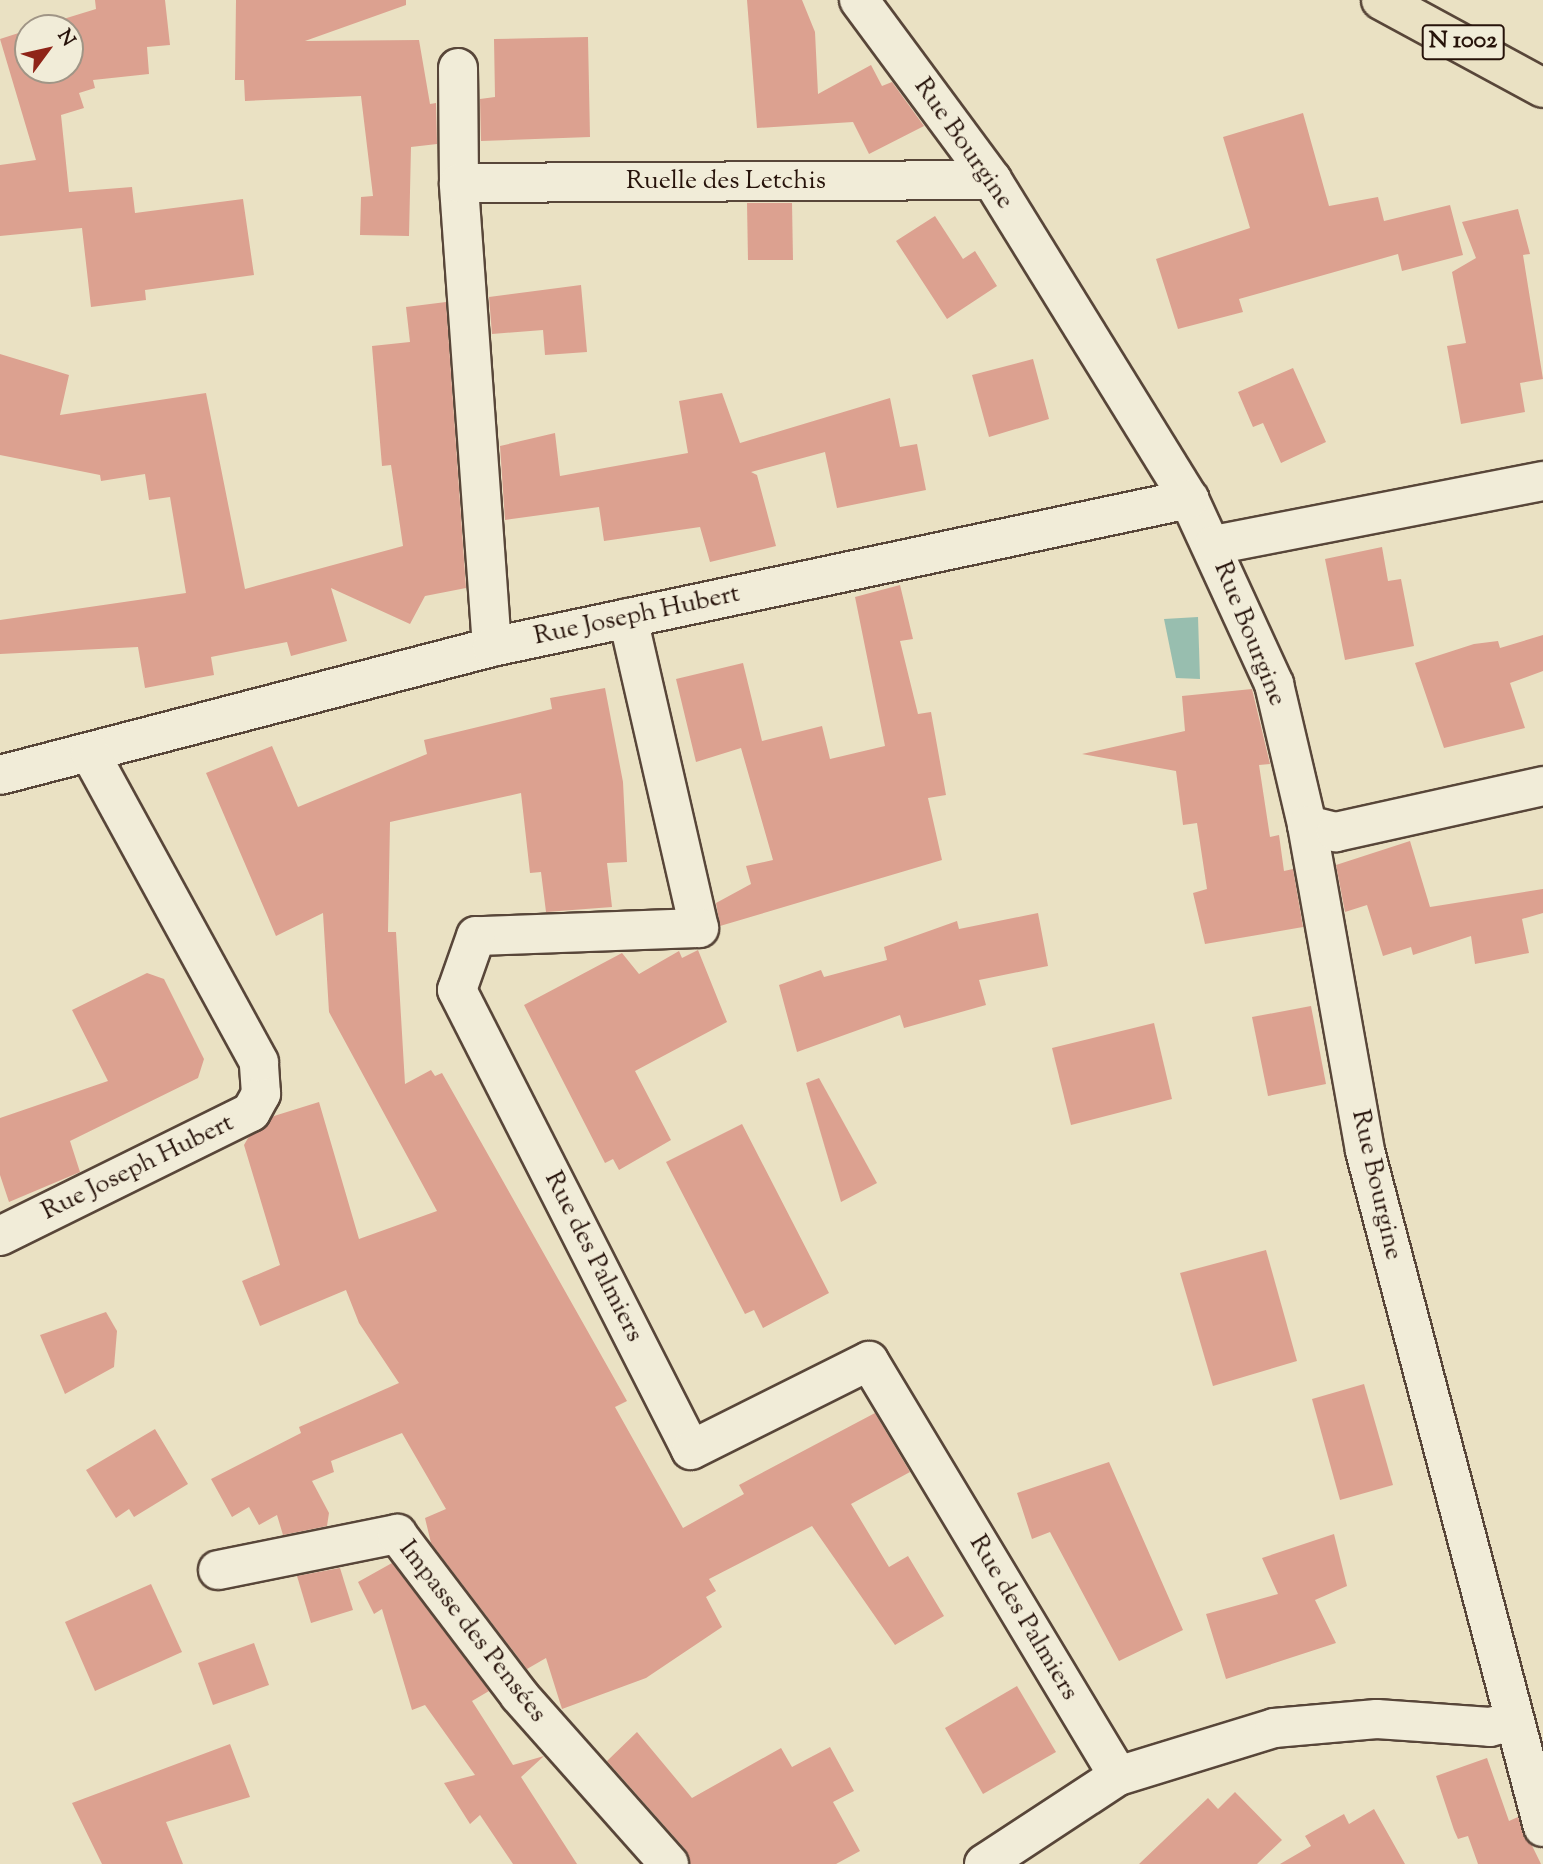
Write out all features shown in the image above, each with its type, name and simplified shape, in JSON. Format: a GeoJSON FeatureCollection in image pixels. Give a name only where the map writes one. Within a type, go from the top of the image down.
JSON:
{"type":"FeatureCollection","features":[{"type":"Feature","properties":{"kind":"main road","name":"N 1002"},"geometry":{"type":"LineString","coordinates":[[1381,0],[1543,88]]}},
{"type":"Feature","properties":{"kind":"street","name":"Rue Bourgine"},"geometry":{"type":"LineString","coordinates":[[859,0],[992,180],[1189,499],[1213,545],[1274,684],[1307,825],[1365,1152],[1512,1721],[1543,1827]]}},
{"type":"Feature","properties":{"kind":"street"},"geometry":{"type":"LineString","coordinates":[[458,68],[459,183],[492,647]]}},
{"type":"Feature","properties":{"kind":"street","name":"Ruelle des Letchis"},"geometry":{"type":"LineString","coordinates":[[459,183],[992,180]]}},
{"type":"Feature","properties":{"kind":"street","name":"Rue Bourgine"},"geometry":{"type":"LineString","coordinates":[[1213,545],[1543,481]]}},
{"type":"Feature","properties":{"kind":"street","name":"Rue Joseph Hubert"},"geometry":{"type":"LineString","coordinates":[[0,775],[492,647],[1189,499]]}},
{"type":"Feature","properties":{"kind":"street","name":"Rue des Palmiers"},"geometry":{"type":"LineString","coordinates":[[628,618],[699,928],[476,936],[457,990],[691,1450],[869,1361],[1118,1776]]}},
{"type":"Feature","properties":{"kind":"street","name":"Rue Joseph Hubert"},"geometry":{"type":"LineString","coordinates":[[0,1236],[251,1112],[261,1094],[259,1062],[90,753]]}},
{"type":"Feature","properties":{"kind":"street"},"geometry":{"type":"LineString","coordinates":[[1307,825],[1336,832],[1543,786]]}},
{"type":"Feature","properties":{"kind":"street","name":"Impasse des Pensées"},"geometry":{"type":"LineString","coordinates":[[218,1570],[397,1534],[519,1695],[669,1864]]}},
{"type":"Feature","properties":{"kind":"street"},"geometry":{"type":"LineString","coordinates":[[984,1864],[1118,1776],[1274,1728],[1377,1719],[1490,1727],[1512,1721]]}},
{"type":"Feature","properties":{"kind":"shaded area"},"geometry":{"type":"Polygon","coordinates":[[[1198,617],[1200,679],[1176,678],[1164,619],[1198,617]]]}},
{"type":"Feature","properties":{"kind":"building"},"geometry":{"type":"Polygon","coordinates":[[[95,0],[165,0],[170,45],[147,47],[149,74],[93,80],[95,88],[79,93],[84,108],[61,115],[69,192],[132,187],[135,213],[243,199],[254,275],[145,290],[146,300],[91,307],[82,228],[0,236],[0,165],[36,160],[0,39],[14,34],[14,84],[84,84],[84,14],[80,14],[96,9],[95,0]]]}},
{"type":"Feature","properties":{"kind":"building"},"geometry":{"type":"Polygon","coordinates":[[[236,0],[406,0],[406,5],[305,41],[419,40],[430,104],[436,103],[437,144],[411,147],[409,236],[360,235],[361,197],[373,196],[361,96],[245,101],[244,80],[235,80],[236,0]]]}},
{"type":"Feature","properties":{"kind":"building"},"geometry":{"type":"Polygon","coordinates":[[[747,0],[802,0],[815,32],[818,94],[871,65],[882,86],[892,82],[924,126],[869,154],[853,122],[757,128],[747,0]]]}},
{"type":"Feature","properties":{"kind":"building"},"geometry":{"type":"Polygon","coordinates":[[[588,37],[590,137],[481,141],[480,99],[495,97],[494,39],[588,37]]]}},
{"type":"Feature","properties":{"kind":"building"},"geometry":{"type":"Polygon","coordinates":[[[1303,113],[1329,206],[1378,197],[1384,221],[1450,205],[1463,255],[1402,271],[1398,254],[1239,299],[1243,312],[1178,329],[1156,259],[1250,228],[1223,137],[1303,113]]]}},
{"type":"Feature","properties":{"kind":"building"},"geometry":{"type":"Polygon","coordinates":[[[747,203],[792,203],[793,260],[748,260],[747,203]]]}},
{"type":"Feature","properties":{"kind":"building"},"geometry":{"type":"Polygon","coordinates":[[[1518,209],[1530,254],[1523,255],[1543,379],[1520,383],[1525,412],[1461,424],[1447,346],[1466,343],[1452,272],[1476,258],[1462,222],[1518,209]]]}},
{"type":"Feature","properties":{"kind":"building"},"geometry":{"type":"Polygon","coordinates":[[[935,216],[963,259],[975,251],[997,286],[947,319],[896,241],[935,216]]]}},
{"type":"Feature","properties":{"kind":"building"},"geometry":{"type":"Polygon","coordinates":[[[581,285],[587,352],[545,355],[543,330],[492,334],[489,297],[581,285]]]}},
{"type":"Feature","properties":{"kind":"building"},"geometry":{"type":"Polygon","coordinates":[[[446,302],[466,588],[425,596],[410,624],[331,588],[347,641],[291,656],[287,642],[211,657],[214,675],[145,688],[138,647],[0,654],[0,620],[186,593],[170,497],[149,500],[145,474],[101,481],[100,475],[0,455],[0,354],[69,375],[60,415],[206,393],[245,589],[403,546],[391,465],[382,466],[372,346],[410,342],[406,307],[446,302]]]}},
{"type":"Feature","properties":{"kind":"building"},"geometry":{"type":"Polygon","coordinates":[[[1033,359],[1049,419],[989,437],[972,375],[1033,359]]]}},
{"type":"Feature","properties":{"kind":"building"},"geometry":{"type":"Polygon","coordinates":[[[1293,368],[1326,442],[1281,463],[1263,423],[1253,427],[1238,392],[1293,368]]]}},
{"type":"Feature","properties":{"kind":"building"},"geometry":{"type":"Polygon","coordinates":[[[722,393],[740,443],[890,398],[900,447],[917,444],[926,490],[837,508],[825,452],[751,472],[757,475],[776,546],[710,562],[700,527],[604,541],[599,507],[505,520],[500,446],[555,433],[560,476],[688,453],[679,401],[722,393]]]}},
{"type":"Feature","properties":{"kind":"building"},"geometry":{"type":"Polygon","coordinates":[[[1382,547],[1388,581],[1401,579],[1414,646],[1345,660],[1325,559],[1382,547]]]}},
{"type":"Feature","properties":{"kind":"building"},"geometry":{"type":"Polygon","coordinates":[[[900,585],[913,639],[900,641],[918,714],[931,712],[946,795],[928,798],[942,860],[720,926],[716,903],[751,884],[746,866],[773,860],[741,748],[696,762],[676,679],[743,663],[762,741],[822,726],[830,759],[885,746],[855,597],[900,585]]]}},
{"type":"Feature","properties":{"kind":"building"},"geometry":{"type":"Polygon","coordinates":[[[1543,635],[1543,671],[1510,683],[1525,728],[1444,748],[1415,663],[1474,644],[1498,641],[1500,648],[1543,635]]]}},
{"type":"Feature","properties":{"kind":"building"},"geometry":{"type":"Polygon","coordinates":[[[605,688],[623,782],[627,862],[607,863],[612,907],[546,912],[541,872],[530,873],[521,793],[390,822],[388,932],[396,932],[405,1084],[431,1070],[435,1076],[442,1073],[627,1401],[615,1407],[683,1528],[744,1494],[739,1485],[875,1413],[910,1472],[851,1504],[889,1567],[908,1556],[944,1616],[895,1645],[812,1526],[709,1579],[716,1591],[706,1597],[722,1627],[646,1678],[562,1709],[546,1658],[527,1669],[431,1543],[425,1518],[446,1509],[402,1433],[331,1461],[334,1472],[312,1481],[329,1513],[327,1526],[283,1535],[277,1515],[259,1525],[249,1507],[232,1517],[211,1479],[301,1433],[299,1427],[399,1383],[359,1323],[346,1290],[260,1326],[242,1281],[280,1265],[244,1145],[248,1138],[274,1116],[319,1102],[359,1239],[437,1211],[329,1012],[323,913],[276,936],[206,773],[272,746],[298,807],[427,754],[424,740],[552,709],[550,698],[605,688]]]}},
{"type":"Feature","properties":{"kind":"building"},"geometry":{"type":"Polygon","coordinates":[[[1252,689],[1270,764],[1259,765],[1270,837],[1279,835],[1284,871],[1293,869],[1303,927],[1205,944],[1193,893],[1207,889],[1197,823],[1183,825],[1176,771],[1082,754],[1185,731],[1182,696],[1252,689]]]}},
{"type":"Feature","properties":{"kind":"building"},"geometry":{"type":"Polygon","coordinates":[[[1410,841],[1430,907],[1543,889],[1543,913],[1522,919],[1529,953],[1475,964],[1471,936],[1413,955],[1411,947],[1383,956],[1367,905],[1345,912],[1336,865],[1410,841]]]}},
{"type":"Feature","properties":{"kind":"building"},"geometry":{"type":"Polygon","coordinates":[[[1038,913],[1048,966],[979,980],[986,1005],[904,1028],[900,1015],[797,1052],[779,985],[821,970],[824,977],[887,960],[884,947],[957,921],[959,929],[1038,913]]]}},
{"type":"Feature","properties":{"kind":"building"},"geometry":{"type":"Polygon","coordinates":[[[698,950],[727,1022],[635,1071],[671,1140],[619,1170],[613,1159],[605,1163],[524,1005],[622,953],[639,974],[679,951],[682,958],[698,950]]]}},
{"type":"Feature","properties":{"kind":"building"},"geometry":{"type":"Polygon","coordinates":[[[147,973],[164,979],[204,1059],[198,1078],[70,1141],[80,1172],[9,1202],[0,1175],[0,1118],[108,1081],[72,1010],[147,973]]]}},
{"type":"Feature","properties":{"kind":"building"},"geometry":{"type":"Polygon","coordinates":[[[1311,1006],[1326,1084],[1268,1096],[1252,1017],[1311,1006]]]}},
{"type":"Feature","properties":{"kind":"building"},"geometry":{"type":"Polygon","coordinates":[[[1154,1023],[1172,1099],[1071,1125],[1052,1048],[1154,1023]]]}},
{"type":"Feature","properties":{"kind":"building"},"geometry":{"type":"Polygon","coordinates":[[[819,1078],[877,1183],[841,1202],[806,1083],[819,1078]]]}},
{"type":"Feature","properties":{"kind":"building"},"geometry":{"type":"Polygon","coordinates":[[[742,1124],[829,1293],[763,1328],[754,1310],[745,1314],[666,1162],[742,1124]]]}},
{"type":"Feature","properties":{"kind":"building"},"geometry":{"type":"Polygon","coordinates":[[[1266,1250],[1297,1361],[1213,1386],[1180,1273],[1266,1250]]]}},
{"type":"Feature","properties":{"kind":"building"},"geometry":{"type":"Polygon","coordinates":[[[106,1312],[117,1331],[114,1367],[65,1394],[40,1335],[106,1312]]]}},
{"type":"Feature","properties":{"kind":"building"},"geometry":{"type":"Polygon","coordinates":[[[1364,1384],[1393,1485],[1340,1500],[1312,1399],[1364,1384]]]}},
{"type":"Feature","properties":{"kind":"building"},"geometry":{"type":"Polygon","coordinates":[[[155,1429],[188,1484],[134,1517],[129,1509],[116,1518],[86,1470],[155,1429]]]}},
{"type":"Feature","properties":{"kind":"building"},"geometry":{"type":"Polygon","coordinates":[[[1109,1462],[1183,1630],[1119,1661],[1050,1532],[1032,1539],[1017,1493],[1109,1462]]]}},
{"type":"Feature","properties":{"kind":"building"},"geometry":{"type":"Polygon","coordinates":[[[1334,1534],[1347,1586],[1315,1600],[1336,1643],[1226,1679],[1206,1614],[1278,1594],[1262,1558],[1334,1534]]]}},
{"type":"Feature","properties":{"kind":"building"},"geometry":{"type":"Polygon","coordinates":[[[392,1563],[489,1691],[472,1701],[513,1765],[544,1756],[521,1777],[577,1864],[513,1864],[480,1815],[470,1824],[444,1783],[475,1775],[425,1705],[412,1710],[382,1609],[374,1614],[358,1582],[392,1563]]]}},
{"type":"Feature","properties":{"kind":"building"},"geometry":{"type":"Polygon","coordinates":[[[340,1568],[353,1610],[311,1623],[297,1576],[340,1568]]]}},
{"type":"Feature","properties":{"kind":"building"},"geometry":{"type":"Polygon","coordinates":[[[151,1584],[182,1652],[95,1691],[65,1622],[151,1584]]]}},
{"type":"Feature","properties":{"kind":"building"},"geometry":{"type":"Polygon","coordinates":[[[254,1643],[269,1685],[213,1705],[198,1663],[254,1643]]]}},
{"type":"Feature","properties":{"kind":"building"},"geometry":{"type":"Polygon","coordinates":[[[1017,1686],[1056,1752],[983,1794],[945,1728],[1017,1686]]]}},
{"type":"Feature","properties":{"kind":"building"},"geometry":{"type":"Polygon","coordinates":[[[637,1732],[692,1798],[781,1748],[792,1767],[830,1747],[854,1791],[833,1802],[860,1851],[836,1864],[690,1864],[685,1849],[607,1761],[637,1732]]]}},
{"type":"Feature","properties":{"kind":"building"},"geometry":{"type":"Polygon","coordinates":[[[230,1744],[250,1797],[166,1822],[183,1864],[102,1864],[72,1803],[230,1744]]]}},
{"type":"Feature","properties":{"kind":"building"},"geometry":{"type":"Polygon","coordinates":[[[1487,1758],[1509,1821],[1518,1817],[1541,1864],[1478,1864],[1468,1836],[1458,1839],[1436,1776],[1487,1758]]]}},
{"type":"Feature","properties":{"kind":"building"},"geometry":{"type":"Polygon","coordinates":[[[1235,1792],[1282,1840],[1257,1864],[1139,1864],[1208,1798],[1218,1809],[1235,1792]]]}},
{"type":"Feature","properties":{"kind":"building"},"geometry":{"type":"Polygon","coordinates":[[[1374,1809],[1405,1864],[1280,1864],[1311,1846],[1305,1836],[1344,1814],[1349,1824],[1374,1809]]]}}]}
